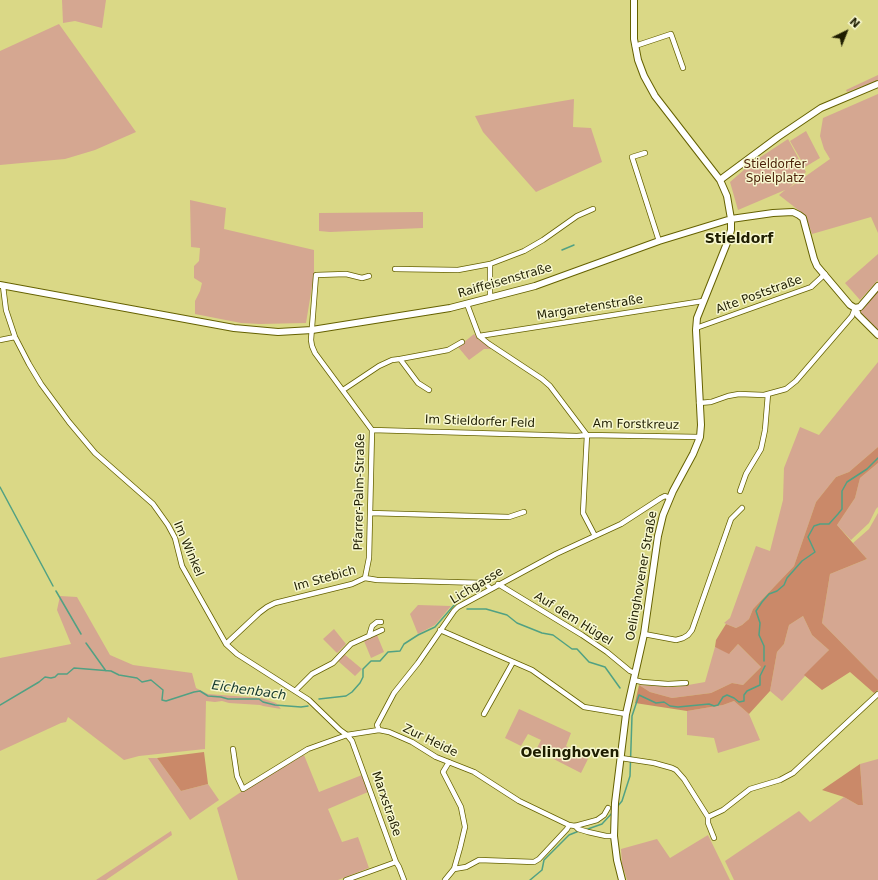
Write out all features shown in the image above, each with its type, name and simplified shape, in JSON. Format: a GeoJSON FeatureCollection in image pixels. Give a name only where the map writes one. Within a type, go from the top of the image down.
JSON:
{"type":"FeatureCollection","features":[{"type":"Feature","properties":{"kind":"main road","name":"Oelinghovener Straße"},"geometry":{"type":"LineString","coordinates":[[622,880],[617,860],[614,836],[614,818],[615,803],[624,759],[626,714],[644,634],[658,536],[663,515],[700,437],[701,425],[696,328],[698,318],[703,301],[731,233],[731,219],[727,196],[720,180],[655,96],[644,76],[635,46],[633,31],[634,0]]}},
{"type":"Feature","properties":{"kind":"main road"},"geometry":{"type":"LineString","coordinates":[[720,180],[778,137],[821,108],[878,84]]}},
{"type":"Feature","properties":{"kind":"main road","name":"Raiffeisenstraße"},"geometry":{"type":"LineString","coordinates":[[1,285],[234,328],[278,332],[312,330],[431,312],[467,304],[535,286],[659,241],[731,219],[778,212],[793,212],[802,218],[814,259],[817,266],[825,274]]}},
{"type":"Feature","properties":{"kind":"main road"},"geometry":{"type":"LineString","coordinates":[[825,274],[850,305],[855,308],[858,315],[878,335]]}},
{"type":"Feature","properties":{"kind":"main road"},"geometry":{"type":"LineString","coordinates":[[855,308],[860,306],[878,286]]}},
{"type":"Feature","properties":{"kind":"street"},"geometry":{"type":"LineString","coordinates":[[635,46],[671,34],[682,68]]}},
{"type":"Feature","properties":{"kind":"street"},"geometry":{"type":"LineString","coordinates":[[645,153],[632,157],[659,241]]}},
{"type":"Feature","properties":{"kind":"street"},"geometry":{"type":"LineString","coordinates":[[395,269],[458,270],[490,264],[524,251],[543,240],[577,216],[593,210]]}},
{"type":"Feature","properties":{"kind":"street"},"geometry":{"type":"LineString","coordinates":[[490,264],[490,298]]}},
{"type":"Feature","properties":{"kind":"street","name":"Pfarrer-Palm-Straße"},"geometry":{"type":"LineString","coordinates":[[365,578],[369,558],[372,430],[315,353],[312,346],[312,330],[316,275],[346,274],[362,278],[369,276]]}},
{"type":"Feature","properties":{"kind":"street","name":"Alte Poststraße"},"geometry":{"type":"LineString","coordinates":[[696,328],[811,288],[825,274]]}},
{"type":"Feature","properties":{"kind":"street","name":"Im Winkel"},"geometry":{"type":"LineString","coordinates":[[1,285],[6,310],[15,337],[29,364],[69,422],[95,453],[153,504],[168,524],[175,538],[182,566],[226,644],[237,654],[309,700],[340,730],[348,735]]}},
{"type":"Feature","properties":{"kind":"street","name":"Margaretenstraße"},"geometry":{"type":"LineString","coordinates":[[479,336],[703,301]]}},
{"type":"Feature","properties":{"kind":"street"},"geometry":{"type":"LineString","coordinates":[[467,304],[479,336]]}},
{"type":"Feature","properties":{"kind":"street"},"geometry":{"type":"LineString","coordinates":[[699,403],[711,402],[739,394],[768,394],[786,389],[792,385],[852,316],[855,308]]}},
{"type":"Feature","properties":{"kind":"street","name":"Am Forstkreuz"},"geometry":{"type":"LineString","coordinates":[[479,336],[550,386],[586,435],[700,437]]}},
{"type":"Feature","properties":{"kind":"street"},"geometry":{"type":"LineString","coordinates":[[0,340],[15,337]]}},
{"type":"Feature","properties":{"kind":"street"},"geometry":{"type":"LineString","coordinates":[[343,390],[379,366],[392,360],[448,350],[462,342]]}},
{"type":"Feature","properties":{"kind":"street"},"geometry":{"type":"LineString","coordinates":[[400,359],[418,383],[430,390]]}},
{"type":"Feature","properties":{"kind":"street"},"geometry":{"type":"LineString","coordinates":[[740,490],[746,474],[761,449],[765,430],[768,394]]}},
{"type":"Feature","properties":{"kind":"street","name":"Im Stieldorfer Feld"},"geometry":{"type":"LineString","coordinates":[[372,430],[577,436],[586,435]]}},
{"type":"Feature","properties":{"kind":"street"},"geometry":{"type":"LineString","coordinates":[[586,435],[583,513],[595,536]]}},
{"type":"Feature","properties":{"kind":"street","name":"Lichgasse"},"geometry":{"type":"LineString","coordinates":[[379,730],[378,725],[394,693],[418,663],[440,630],[458,607],[490,588],[556,554],[621,524],[661,498],[665,496],[670,498]]}},
{"type":"Feature","properties":{"kind":"street"},"geometry":{"type":"LineString","coordinates":[[644,634],[676,640],[688,635],[694,625],[731,519],[742,508]]}},
{"type":"Feature","properties":{"kind":"street"},"geometry":{"type":"LineString","coordinates":[[370,513],[509,517],[524,512]]}},
{"type":"Feature","properties":{"kind":"street","name":"Im Stebich"},"geometry":{"type":"LineString","coordinates":[[226,644],[259,613],[275,603],[352,584],[365,578],[377,580],[485,583],[490,588]]}},
{"type":"Feature","properties":{"kind":"street","name":"Auf dem Hügel"},"geometry":{"type":"LineString","coordinates":[[498,584],[582,635],[607,652],[630,671],[635,673]]}},
{"type":"Feature","properties":{"kind":"street"},"geometry":{"type":"LineString","coordinates":[[369,636],[372,626],[377,622],[380,622]]}},
{"type":"Feature","properties":{"kind":"street"},"geometry":{"type":"LineString","coordinates":[[295,691],[312,674],[333,663],[351,644],[382,630]]}},
{"type":"Feature","properties":{"kind":"street"},"geometry":{"type":"LineString","coordinates":[[440,630],[532,670],[584,707],[626,714]]}},
{"type":"Feature","properties":{"kind":"street"},"geometry":{"type":"LineString","coordinates":[[484,714],[512,662]]}},
{"type":"Feature","properties":{"kind":"street"},"geometry":{"type":"LineString","coordinates":[[634,680],[668,684],[686,683]]}},
{"type":"Feature","properties":{"kind":"street"},"geometry":{"type":"LineString","coordinates":[[708,817],[723,810],[750,789],[780,780],[793,773],[878,694]]}},
{"type":"Feature","properties":{"kind":"street","name":"Zur Heide"},"geometry":{"type":"LineString","coordinates":[[233,749],[237,776],[243,789],[308,749],[348,735],[379,730],[389,732],[412,742],[436,756],[474,772],[519,801],[569,825],[588,832],[606,836],[614,836]]}},
{"type":"Feature","properties":{"kind":"street","name":"Marxstraße"},"geometry":{"type":"LineString","coordinates":[[348,735],[356,750],[396,862],[404,880]]}},
{"type":"Feature","properties":{"kind":"street"},"geometry":{"type":"LineString","coordinates":[[624,759],[654,763],[676,770],[684,779],[708,817],[708,824],[714,838]]}},
{"type":"Feature","properties":{"kind":"street"},"geometry":{"type":"LineString","coordinates":[[445,880],[454,869],[465,826],[461,807],[443,772],[449,762]]}},
{"type":"Feature","properties":{"kind":"street","name":"Zur Heide"},"geometry":{"type":"LineString","coordinates":[[577,827],[597,820],[604,815],[608,808]]}},
{"type":"Feature","properties":{"kind":"street"},"geometry":{"type":"LineString","coordinates":[[454,869],[466,866],[479,860],[534,862],[539,859],[569,825]]}},
{"type":"Feature","properties":{"kind":"street"},"geometry":{"type":"LineString","coordinates":[[346,880],[396,862]]}},
{"type":"Feature","properties":{"kind":"green space"},"geometry":{"type":"Polygon","coordinates":[[[62,0],[106,0],[102,28],[75,21],[63,23],[62,0]]]}},
{"type":"Feature","properties":{"kind":"green space"},"geometry":{"type":"Polygon","coordinates":[[[59,24],[136,132],[95,150],[65,159],[0,165],[0,51],[59,24]]]}},
{"type":"Feature","properties":{"kind":"green space"},"geometry":{"type":"Polygon","coordinates":[[[878,75],[878,80],[847,92],[846,90],[878,75]]]}},
{"type":"Feature","properties":{"kind":"green space","name":"Stieldorfer Spielplatz"},"geometry":{"type":"Polygon","coordinates":[[[878,94],[878,233],[871,217],[812,234],[806,216],[779,195],[785,190],[738,210],[730,182],[753,162],[788,139],[806,172],[789,188],[830,159],[824,149],[820,136],[823,118],[878,94]]]}},
{"type":"Feature","properties":{"kind":"green space"},"geometry":{"type":"Polygon","coordinates":[[[574,99],[573,127],[591,128],[602,162],[536,192],[483,132],[475,116],[574,99]]]}},
{"type":"Feature","properties":{"kind":"green space"},"geometry":{"type":"Polygon","coordinates":[[[806,131],[820,158],[805,167],[790,141],[806,131]]]}},
{"type":"Feature","properties":{"kind":"green space"},"geometry":{"type":"Polygon","coordinates":[[[190,200],[226,208],[224,229],[314,250],[314,275],[306,323],[241,323],[195,314],[195,301],[202,283],[194,278],[194,266],[199,261],[200,248],[191,247],[190,200]]]}},
{"type":"Feature","properties":{"kind":"green space"},"geometry":{"type":"Polygon","coordinates":[[[423,212],[423,228],[330,232],[319,231],[319,213],[423,212]]]}},
{"type":"Feature","properties":{"kind":"green space"},"geometry":{"type":"Polygon","coordinates":[[[878,254],[878,280],[860,300],[845,283],[878,254]]]}},
{"type":"Feature","properties":{"kind":"green space"},"geometry":{"type":"Polygon","coordinates":[[[878,290],[878,331],[861,315],[861,310],[878,290]]]}},
{"type":"Feature","properties":{"kind":"green space"},"geometry":{"type":"Polygon","coordinates":[[[474,334],[478,339],[493,349],[484,349],[469,360],[458,347],[474,334]]]}},
{"type":"Feature","properties":{"kind":"green space"},"geometry":{"type":"Polygon","coordinates":[[[878,362],[878,447],[849,472],[836,477],[816,502],[794,566],[753,609],[749,619],[736,628],[724,623],[730,618],[756,546],[770,551],[783,500],[784,468],[800,427],[819,435],[878,362]]]}},
{"type":"Feature","properties":{"kind":"green space"},"geometry":{"type":"Polygon","coordinates":[[[878,463],[878,507],[869,523],[851,540],[837,525],[855,498],[860,478],[878,463]]]}},
{"type":"Feature","properties":{"kind":"green space"},"geometry":{"type":"Polygon","coordinates":[[[878,513],[878,680],[822,623],[830,574],[867,559],[853,543],[869,529],[878,513]]]}},
{"type":"Feature","properties":{"kind":"green space"},"geometry":{"type":"Polygon","coordinates":[[[60,596],[77,597],[110,655],[133,665],[192,673],[196,688],[208,694],[261,698],[276,703],[281,709],[260,705],[206,701],[205,749],[139,756],[124,760],[68,717],[66,722],[0,751],[0,658],[71,644],[57,610],[60,596]]]}},
{"type":"Feature","properties":{"kind":"green space"},"geometry":{"type":"Polygon","coordinates":[[[418,605],[451,606],[435,625],[418,634],[410,614],[418,605]]]}},
{"type":"Feature","properties":{"kind":"green space"},"geometry":{"type":"Polygon","coordinates":[[[803,616],[812,635],[829,650],[782,701],[770,691],[777,652],[784,644],[789,625],[803,616]]]}},
{"type":"Feature","properties":{"kind":"green space"},"geometry":{"type":"Polygon","coordinates":[[[334,629],[346,644],[337,653],[323,639],[334,629]]]}},
{"type":"Feature","properties":{"kind":"green space"},"geometry":{"type":"Polygon","coordinates":[[[377,635],[384,652],[371,658],[364,641],[377,635]]]}},
{"type":"Feature","properties":{"kind":"green space"},"geometry":{"type":"Polygon","coordinates":[[[738,644],[761,667],[743,685],[732,683],[711,693],[672,698],[650,692],[639,685],[677,687],[705,682],[715,647],[730,653],[738,644]]]}},
{"type":"Feature","properties":{"kind":"green space"},"geometry":{"type":"Polygon","coordinates":[[[344,654],[362,669],[355,676],[338,661],[344,654]]]}},
{"type":"Feature","properties":{"kind":"green space"},"geometry":{"type":"Polygon","coordinates":[[[734,701],[749,714],[760,740],[718,753],[714,738],[687,735],[687,711],[723,705],[734,701]]]}},
{"type":"Feature","properties":{"kind":"green space"},"geometry":{"type":"Polygon","coordinates":[[[519,709],[571,733],[566,746],[588,759],[581,773],[536,750],[541,740],[528,734],[521,746],[505,738],[519,709]]]}},
{"type":"Feature","properties":{"kind":"green space"},"geometry":{"type":"Polygon","coordinates":[[[304,755],[319,792],[362,775],[368,792],[328,809],[342,842],[358,837],[369,868],[338,880],[238,880],[217,808],[244,790],[304,755]]]}},
{"type":"Feature","properties":{"kind":"green space"},"geometry":{"type":"Polygon","coordinates":[[[148,758],[157,758],[181,791],[208,784],[219,800],[190,820],[148,758]]]}},
{"type":"Feature","properties":{"kind":"green space"},"geometry":{"type":"Polygon","coordinates":[[[878,759],[878,880],[734,880],[725,861],[799,811],[810,822],[844,797],[858,805],[863,805],[860,764],[878,759]]]}},
{"type":"Feature","properties":{"kind":"green space"},"geometry":{"type":"Polygon","coordinates":[[[171,831],[172,835],[106,880],[96,880],[171,831]]]}},
{"type":"Feature","properties":{"kind":"green space"},"geometry":{"type":"Polygon","coordinates":[[[708,835],[730,880],[627,880],[622,864],[621,849],[657,839],[670,858],[708,835]]]}},
{"type":"Feature","properties":{"kind":"shaded area"},"geometry":{"type":"Polygon","coordinates":[[[878,447],[878,463],[860,478],[855,498],[837,525],[867,559],[830,574],[822,623],[878,680],[878,690],[874,693],[850,672],[822,690],[804,675],[829,650],[812,635],[803,616],[789,625],[784,644],[777,652],[770,691],[749,714],[734,701],[723,705],[687,711],[635,703],[639,685],[650,692],[672,698],[711,693],[732,683],[743,685],[761,667],[738,644],[729,654],[715,647],[716,640],[726,624],[736,628],[749,619],[753,609],[794,566],[816,502],[836,477],[849,472],[878,447]]]}},
{"type":"Feature","properties":{"kind":"shaded area"},"geometry":{"type":"Polygon","coordinates":[[[204,752],[208,784],[181,791],[157,758],[204,752]]]}},
{"type":"Feature","properties":{"kind":"shaded area"},"geometry":{"type":"Polygon","coordinates":[[[860,764],[863,805],[858,805],[844,797],[822,790],[860,764]]]}},
{"type":"Feature","properties":{"kind":"waterway"},"geometry":{"type":"LineString","coordinates":[[562,250],[574,245]]}},
{"type":"Feature","properties":{"kind":"waterway"},"geometry":{"type":"LineString","coordinates":[[764,661],[764,646],[759,635],[760,623],[756,611],[769,594],[777,591],[784,585],[787,578],[802,561],[815,552],[808,537],[814,526],[829,524],[842,509],[842,491],[847,482],[867,469],[878,458]]}},
{"type":"Feature","properties":{"kind":"waterway"},"geometry":{"type":"LineString","coordinates":[[0,487],[53,586]]}},
{"type":"Feature","properties":{"kind":"waterway"},"geometry":{"type":"LineString","coordinates":[[56,591],[81,634]]}},
{"type":"Feature","properties":{"kind":"waterway","name":"Eichenbach"},"geometry":{"type":"LineString","coordinates":[[319,699],[346,696],[352,692],[363,677],[363,669],[371,661],[380,661],[388,652],[400,651],[404,644],[435,627],[455,604]]}},
{"type":"Feature","properties":{"kind":"waterway","name":"Eichenbach"},"geometry":{"type":"LineString","coordinates":[[467,609],[486,609],[507,615],[517,623],[542,633],[553,635],[572,649],[577,649],[589,662],[605,667],[620,688]]}},
{"type":"Feature","properties":{"kind":"waterway"},"geometry":{"type":"LineString","coordinates":[[86,643],[106,671]]}},
{"type":"Feature","properties":{"kind":"waterway"},"geometry":{"type":"LineString","coordinates":[[617,807],[622,801],[630,776],[632,716],[639,695],[656,703],[664,702],[670,706],[678,707],[709,704],[714,706],[718,705],[723,697],[727,695],[739,702],[744,701],[744,695],[747,691],[760,685],[760,676],[765,666]]}},
{"type":"Feature","properties":{"kind":"waterway","name":"Eichenbach"},"geometry":{"type":"LineString","coordinates":[[0,705],[45,677],[51,678],[58,674],[67,674],[74,668],[111,671],[119,675],[137,678],[142,682],[151,680],[163,690],[162,700],[166,701],[200,691],[208,696],[228,699],[259,699],[263,702],[275,705],[301,707],[308,706]]}},
{"type":"Feature","properties":{"kind":"waterway"},"geometry":{"type":"LineString","coordinates":[[585,830],[602,824],[613,812]]}},
{"type":"Feature","properties":{"kind":"waterway"},"geometry":{"type":"LineString","coordinates":[[530,880],[542,870],[544,860],[569,835],[579,831]]}},
{"type":"Feature","properties":{"kind":"district","name":"Stieldorf"},"geometry":{"type":"Point","coordinates":[739,239]}},
{"type":"Feature","properties":{"kind":"district","name":"Oelinghoven"},"geometry":{"type":"Point","coordinates":[570,753]}}]}
